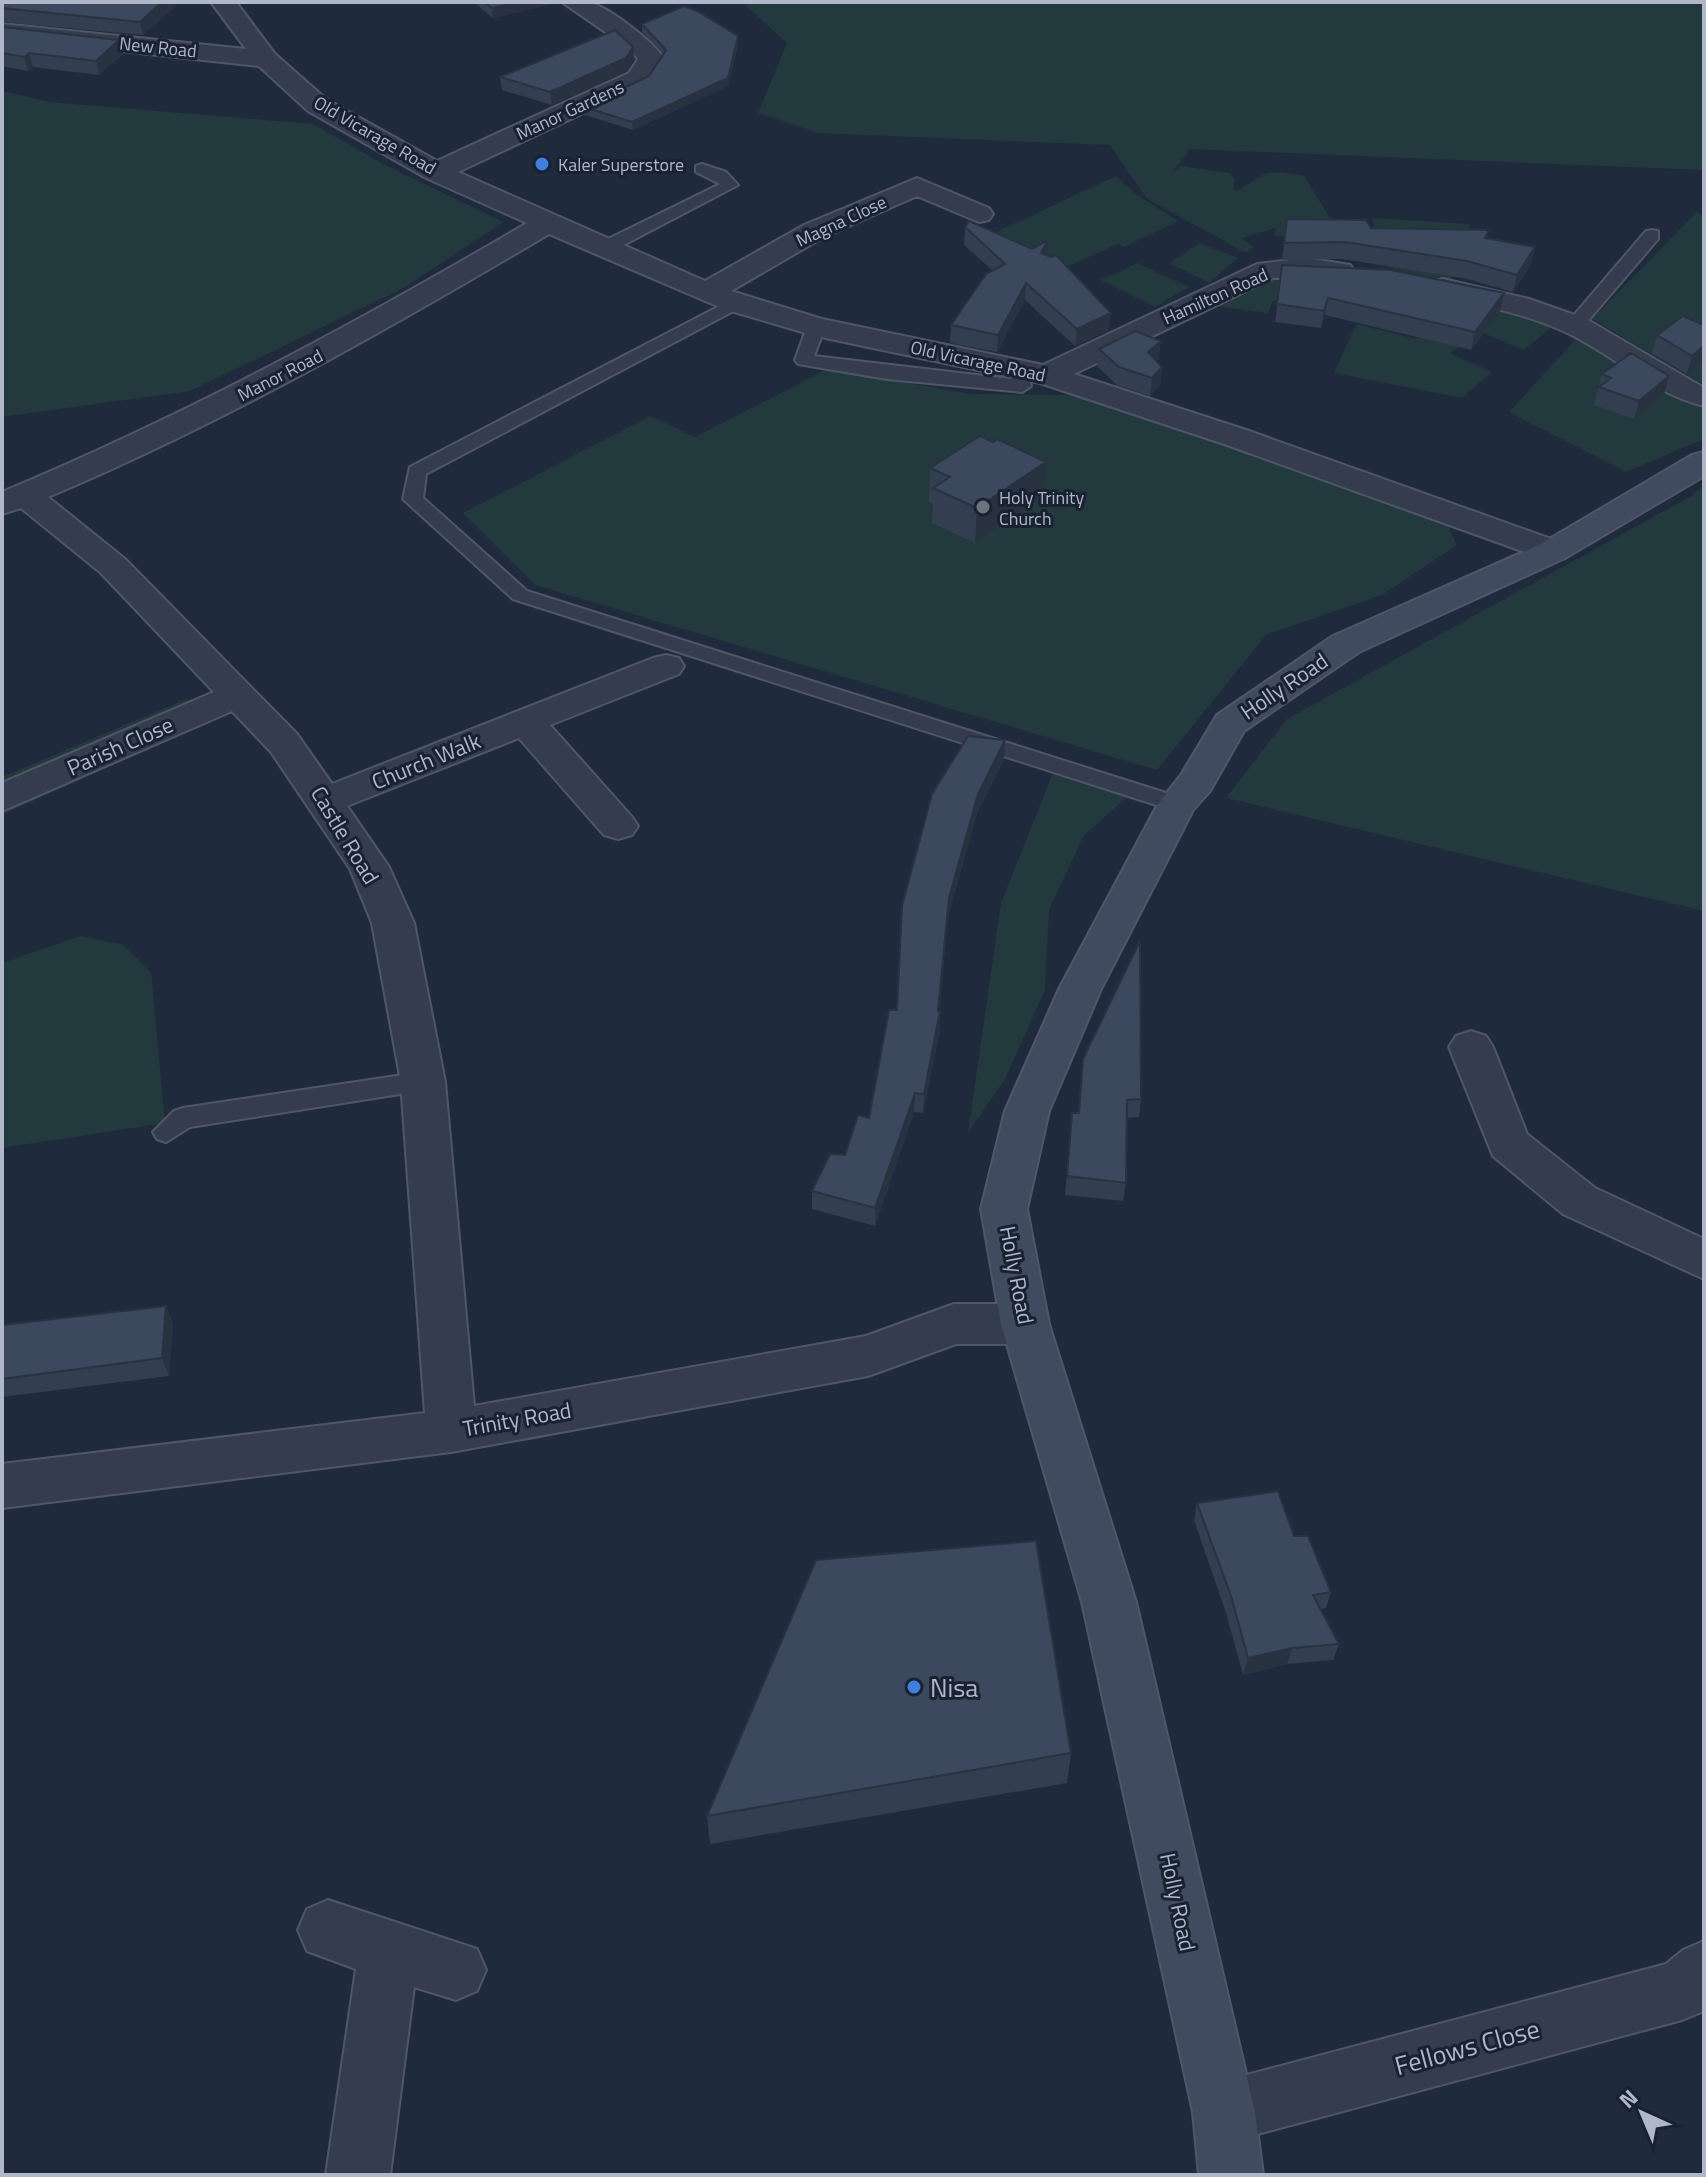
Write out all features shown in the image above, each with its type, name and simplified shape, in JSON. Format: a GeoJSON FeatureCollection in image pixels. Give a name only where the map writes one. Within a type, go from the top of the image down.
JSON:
{"type":"FeatureCollection","features":[{"type":"Feature","properties":{"kind":"street","name":"Old Vicarage Road"},"geometry":{"type":"LineString","coordinates":[[223,2],[266,59],[317,105],[436,172],[721,298],[816,327],[1032,372],[1238,438],[1553,551]]}},
{"type":"Feature","properties":{"kind":"street","name":"Manor Gardens"},"geometry":{"type":"LineString","coordinates":[[436,172],[638,78],[651,58],[636,42],[574,2]]}},
{"type":"Feature","properties":{"kind":"street","name":"New Road"},"geometry":{"type":"LineString","coordinates":[[2,31],[266,59]]}},
{"type":"Feature","properties":{"kind":"street","name":"Magna Close"},"geometry":{"type":"LineString","coordinates":[[721,298],[814,231],[917,186],[979,214]]}},
{"type":"Feature","properties":{"kind":"street","name":"Manor Road"},"geometry":{"type":"LineString","coordinates":[[14,500],[188,421],[307,362],[547,223]]}},
{"type":"Feature","properties":{"kind":"street","name":"Hamilton Road"},"geometry":{"type":"LineString","coordinates":[[1032,372],[1267,270],[1306,267],[1375,275]]}},
{"type":"Feature","properties":{"kind":"street"},"geometry":{"type":"LineString","coordinates":[[1417,282],[1518,305],[1575,325],[1688,393],[1704,397]]}},
{"type":"Feature","properties":{"kind":"street"},"geometry":{"type":"LineString","coordinates":[[1553,551],[1704,462]]}},
{"type":"Feature","properties":{"kind":"street","name":"Castle Road"},"geometry":{"type":"LineString","coordinates":[[14,500],[113,566],[238,695],[284,743],[327,800],[369,867],[393,923],[423,1082],[451,1431]]}},
{"type":"Feature","properties":{"kind":"street","name":"Holly Road"},"geometry":{"type":"LineString","coordinates":[[1231,2175],[1224,2112],[1109,1602],[1025,1324],[1004,1209],[1027,1111],[1080,989],[1177,804],[1196,782],[1230,723],[1333,653],[1438,600],[1553,551]]}},
{"type":"Feature","properties":{"kind":"street","name":"Church Walk"},"geometry":{"type":"LineString","coordinates":[[327,800],[666,666]]}},
{"type":"Feature","properties":{"kind":"street","name":"Parish Close"},"geometry":{"type":"LineString","coordinates":[[2,798],[238,695]]}},
{"type":"Feature","properties":{"kind":"street"},"geometry":{"type":"LineString","coordinates":[[525,721],[618,826]]}},
{"type":"Feature","properties":{"kind":"street"},"geometry":{"type":"LineString","coordinates":[[1471,1047],[1509,1144],[1579,1201],[1704,1260]]}},
{"type":"Feature","properties":{"kind":"street","name":"Trinity Road"},"geometry":{"type":"LineString","coordinates":[[2,1486],[451,1431],[868,1356],[954,1324],[1025,1324]]}},
{"type":"Feature","properties":{"kind":"street"},"geometry":{"type":"LineString","coordinates":[[328,1930],[456,1970]]}},
{"type":"Feature","properties":{"kind":"street"},"geometry":{"type":"LineString","coordinates":[[358,2175],[389,1949]]}},
{"type":"Feature","properties":{"kind":"street","name":"Fellows Close"},"geometry":{"type":"LineString","coordinates":[[1224,2112],[1682,1990],[1704,1971]]}},
{"type":"Feature","properties":{"kind":"lane"},"geometry":{"type":"LineString","coordinates":[[606,247],[730,185],[728,180],[702,169]]}},
{"type":"Feature","properties":{"kind":"lane"},"geometry":{"type":"LineString","coordinates":[[1575,325],[1652,235]]}},
{"type":"Feature","properties":{"kind":"lane"},"geometry":{"type":"LineString","coordinates":[[721,298],[417,471],[413,499],[520,595],[1177,804]]}},
{"type":"Feature","properties":{"kind":"lane"},"geometry":{"type":"LineString","coordinates":[[166,1132],[183,1118],[423,1082]]}},
{"type":"Feature","properties":{"kind":"green space"},"geometry":{"type":"Polygon","coordinates":[[[742,2],[1704,2],[1704,170],[1190,149],[1173,172],[1181,166],[1230,173],[1235,179],[1233,188],[1237,191],[1267,173],[1304,176],[1330,218],[1313,220],[1314,235],[1274,236],[1275,228],[1241,238],[1254,247],[1246,253],[1147,199],[1110,145],[818,133],[758,113],[787,43],[742,2]]]}},
{"type":"Feature","properties":{"kind":"green space"},"geometry":{"type":"Polygon","coordinates":[[[2,91],[49,102],[313,124],[383,164],[504,222],[402,289],[190,391],[2,417],[2,91]]]}},
{"type":"Feature","properties":{"kind":"green space"},"geometry":{"type":"Polygon","coordinates":[[[1116,176],[1137,195],[1178,221],[1124,247],[1118,244],[1059,270],[992,234],[1116,176]]]}},
{"type":"Feature","properties":{"kind":"green space"},"geometry":{"type":"Polygon","coordinates":[[[1697,212],[1704,216],[1704,385],[1592,319],[1697,212]]]}},
{"type":"Feature","properties":{"kind":"green space"},"geometry":{"type":"Polygon","coordinates":[[[1372,218],[1470,224],[1450,283],[1387,267],[1372,218]]]}},
{"type":"Feature","properties":{"kind":"green space"},"geometry":{"type":"Polygon","coordinates":[[[1199,243],[1238,258],[1209,283],[1169,263],[1199,243]]]}},
{"type":"Feature","properties":{"kind":"green space"},"geometry":{"type":"Polygon","coordinates":[[[1137,263],[1189,287],[1155,307],[1101,280],[1137,263]]]}},
{"type":"Feature","properties":{"kind":"green space"},"geometry":{"type":"Polygon","coordinates":[[[1308,270],[1330,307],[1273,301],[1268,313],[1214,306],[1267,279],[1308,270]]]}},
{"type":"Feature","properties":{"kind":"green space"},"geometry":{"type":"Polygon","coordinates":[[[1387,280],[1556,324],[1524,350],[1483,333],[1450,353],[1492,372],[1462,398],[1334,373],[1356,324],[1416,339],[1435,322],[1387,280]]]}},
{"type":"Feature","properties":{"kind":"green space"},"geometry":{"type":"Polygon","coordinates":[[[1578,337],[1704,402],[1704,439],[1626,472],[1509,412],[1578,337]]]}},
{"type":"Feature","properties":{"kind":"green space"},"geometry":{"type":"Polygon","coordinates":[[[827,369],[971,394],[1076,395],[1445,520],[1457,545],[1382,595],[1266,635],[1157,770],[535,585],[463,513],[650,416],[695,437],[827,369]]]}},
{"type":"Feature","properties":{"kind":"green space"},"geometry":{"type":"Polygon","coordinates":[[[1704,485],[1704,911],[1226,798],[1287,719],[1691,496],[1704,485]]]}},
{"type":"Feature","properties":{"kind":"green space"},"geometry":{"type":"Polygon","coordinates":[[[238,695],[93,758],[84,778],[2,815],[2,777],[184,700],[238,695]]]}},
{"type":"Feature","properties":{"kind":"green space"},"geometry":{"type":"Polygon","coordinates":[[[1056,765],[1134,791],[1084,835],[1049,910],[1045,990],[1005,1079],[968,1133],[1001,903],[1056,765]]]}},
{"type":"Feature","properties":{"kind":"green space"},"geometry":{"type":"Polygon","coordinates":[[[81,936],[124,945],[151,973],[165,1123],[2,1148],[2,963],[81,936]]]}},
{"type":"Feature","properties":{"kind":"building"},"geometry":{"type":"Polygon","coordinates":[[[2,2],[162,2],[140,22],[2,8],[2,2]]]}},
{"type":"Feature","properties":{"kind":"building"},"geometry":{"type":"Polygon","coordinates":[[[484,2],[520,2],[492,8],[484,2]]]}},
{"type":"Feature","properties":{"kind":"building"},"geometry":{"type":"Polygon","coordinates":[[[684,6],[738,36],[728,78],[632,122],[584,107],[649,76],[666,50],[642,24],[684,6]]]}},
{"type":"Feature","properties":{"kind":"building"},"geometry":{"type":"Polygon","coordinates":[[[2,27],[119,40],[96,61],[29,53],[24,57],[2,53],[2,27]]]}},
{"type":"Feature","properties":{"kind":"building"},"geometry":{"type":"Polygon","coordinates":[[[615,30],[633,47],[626,58],[550,92],[500,77],[615,30]]]}},
{"type":"Feature","properties":{"kind":"building"},"geometry":{"type":"Polygon","coordinates":[[[1287,219],[1366,220],[1371,228],[1489,230],[1485,238],[1535,247],[1517,275],[1467,261],[1345,242],[1284,243],[1287,219]]]}},
{"type":"Feature","properties":{"kind":"building"},"geometry":{"type":"Polygon","coordinates":[[[969,221],[1032,249],[1048,240],[1041,253],[1051,257],[1056,255],[1111,313],[1077,329],[1026,283],[998,335],[951,325],[986,274],[1005,264],[965,227],[969,221]]]}},
{"type":"Feature","properties":{"kind":"building"},"geometry":{"type":"Polygon","coordinates":[[[1282,265],[1391,270],[1504,293],[1475,332],[1328,298],[1324,311],[1277,304],[1282,265]]]}},
{"type":"Feature","properties":{"kind":"building"},"geometry":{"type":"Polygon","coordinates":[[[1683,316],[1704,325],[1704,346],[1692,356],[1657,335],[1683,316]]]}},
{"type":"Feature","properties":{"kind":"building"},"geometry":{"type":"Polygon","coordinates":[[[1135,331],[1161,341],[1148,352],[1162,367],[1152,378],[1119,367],[1099,349],[1135,331]]]}},
{"type":"Feature","properties":{"kind":"building"},"geometry":{"type":"Polygon","coordinates":[[[1631,353],[1669,376],[1639,401],[1599,387],[1611,378],[1602,374],[1631,353]]]}},
{"type":"Feature","properties":{"kind":"building"},"geometry":{"type":"Polygon","coordinates":[[[980,436],[993,442],[997,439],[1046,462],[977,508],[933,488],[950,477],[930,468],[980,436]]]}},
{"type":"Feature","properties":{"kind":"building"},"geometry":{"type":"Polygon","coordinates":[[[968,736],[1005,740],[978,794],[949,898],[940,1011],[924,1094],[915,1093],[875,1208],[812,1191],[830,1154],[845,1155],[858,1115],[869,1118],[889,1010],[897,1010],[902,906],[932,794],[968,736]]]}},
{"type":"Feature","properties":{"kind":"building"},"geometry":{"type":"Polygon","coordinates":[[[1140,941],[1141,1099],[1127,1100],[1126,1183],[1067,1176],[1072,1113],[1079,1113],[1083,1059],[1140,941]]]}},
{"type":"Feature","properties":{"kind":"building"},"geometry":{"type":"Polygon","coordinates":[[[166,1306],[162,1358],[2,1379],[2,1325],[166,1306]]]}},
{"type":"Feature","properties":{"kind":"building"},"geometry":{"type":"Polygon","coordinates":[[[1278,1491],[1294,1536],[1308,1536],[1331,1592],[1313,1595],[1339,1644],[1292,1648],[1248,1658],[1231,1596],[1197,1503],[1278,1491]]]}},
{"type":"Feature","properties":{"kind":"building","name":"Nisa"},"geometry":{"type":"Polygon","coordinates":[[[1036,1541],[1071,1753],[707,1816],[816,1560],[1036,1541]]]}},
{"type":"Feature","properties":{"kind":"place","name":"Kaler Superstore"},"geometry":{"type":"Point","coordinates":[542,164]}},
{"type":"Feature","properties":{"kind":"place","name":"Holy Trinity Church"},"geometry":{"type":"Point","coordinates":[983,507]}},
{"type":"Feature","properties":{"kind":"place","name":"Nisa"},"geometry":{"type":"Point","coordinates":[914,1687]}}]}
